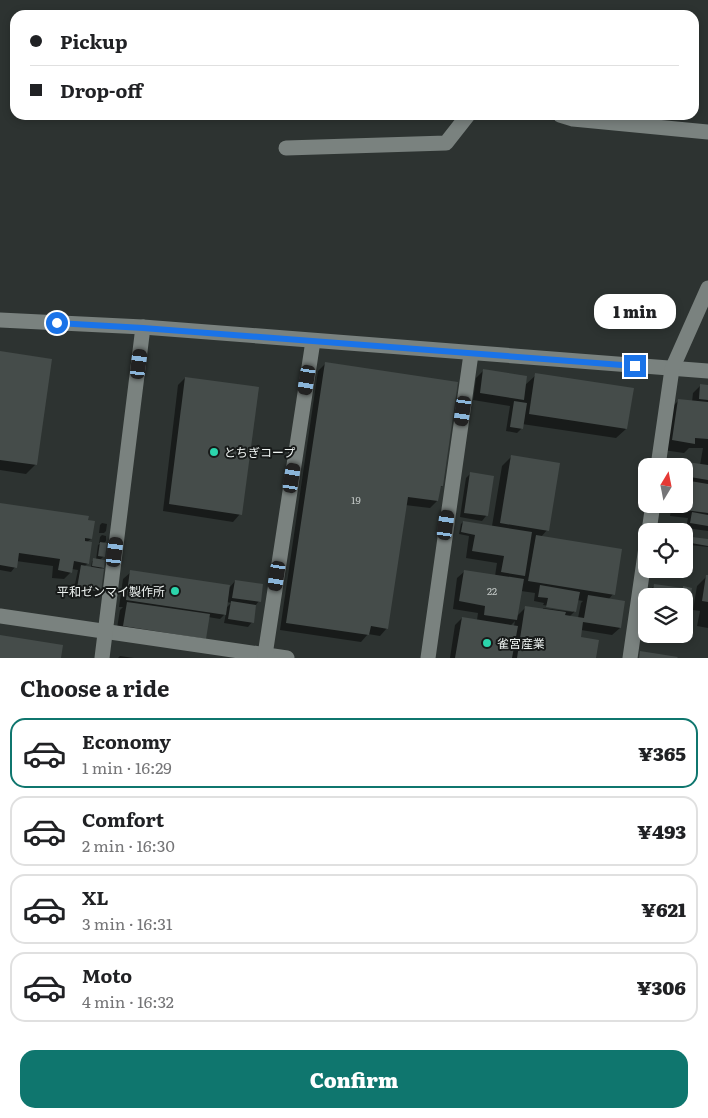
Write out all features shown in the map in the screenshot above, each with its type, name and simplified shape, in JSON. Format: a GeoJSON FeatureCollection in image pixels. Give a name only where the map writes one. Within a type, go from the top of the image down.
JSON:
{"type":"FeatureCollection","features":[{"type":"Feature","properties":{"kind":"street"},"geometry":{"type":"LineString","coordinates":[[286,148],[446,143],[464,120]]}},
{"type":"Feature","properties":{"kind":"street"},"geometry":{"type":"LineString","coordinates":[[583,120],[708,132]]}},
{"type":"Feature","properties":{"kind":"street"},"geometry":{"type":"LineString","coordinates":[[659,458],[672,369],[708,288]]}},
{"type":"Feature","properties":{"kind":"street"},"geometry":{"type":"LineString","coordinates":[[0,320],[143,328],[708,371]]}},
{"type":"Feature","properties":{"kind":"street"},"geometry":{"type":"LineString","coordinates":[[102,658],[143,328]]}},
{"type":"Feature","properties":{"kind":"street"},"geometry":{"type":"LineString","coordinates":[[265,655],[313,341]]}},
{"type":"Feature","properties":{"kind":"street"},"geometry":{"type":"LineString","coordinates":[[428,658],[471,354]]}},
{"type":"Feature","properties":{"kind":"street"},"geometry":{"type":"LineString","coordinates":[[630,658],[642,578]]}},
{"type":"Feature","properties":{"kind":"street"},"geometry":{"type":"LineString","coordinates":[[0,616],[287,658]]}},
{"type":"Feature","properties":{"kind":"building"},"geometry":{"type":"Polygon","coordinates":[[[0,351],[52,359],[37,465],[0,460],[0,351]]]}},
{"type":"Feature","properties":{"kind":"building"},"geometry":{"type":"Polygon","coordinates":[[[325,362],[458,382],[443,486],[441,486],[438,501],[408,497],[388,629],[371,626],[369,635],[286,623],[325,362]]]}},
{"type":"Feature","properties":{"kind":"building"},"geometry":{"type":"Polygon","coordinates":[[[483,369],[527,376],[524,400],[480,393],[483,369]]]}},
{"type":"Feature","properties":{"kind":"building"},"geometry":{"type":"Polygon","coordinates":[[[535,373],[634,388],[627,429],[529,414],[535,373]]]}},
{"type":"Feature","properties":{"kind":"building"},"geometry":{"type":"Polygon","coordinates":[[[185,377],[259,387],[242,515],[169,504],[185,377]]]}},
{"type":"Feature","properties":{"kind":"building"},"geometry":{"type":"Polygon","coordinates":[[[700,384],[708,385],[708,400],[699,399],[700,384]]]}},
{"type":"Feature","properties":{"kind":"building"},"geometry":{"type":"Polygon","coordinates":[[[678,399],[708,402],[708,439],[695,438],[695,444],[672,440],[678,399]]]}},
{"type":"Feature","properties":{"kind":"building"},"geometry":{"type":"Polygon","coordinates":[[[514,401],[527,403],[523,429],[510,427],[514,401]]]}},
{"type":"Feature","properties":{"kind":"building"},"geometry":{"type":"Polygon","coordinates":[[[511,455],[560,463],[549,531],[500,523],[511,455]]]}},
{"type":"Feature","properties":{"kind":"building"},"geometry":{"type":"Polygon","coordinates":[[[693,463],[708,465],[708,480],[693,478],[693,463]]]}},
{"type":"Feature","properties":{"kind":"building"},"geometry":{"type":"Polygon","coordinates":[[[470,472],[494,476],[488,516],[464,513],[470,472]]]}},
{"type":"Feature","properties":{"kind":"building"},"geometry":{"type":"Polygon","coordinates":[[[693,482],[708,484],[708,513],[693,511],[693,482]]]}},
{"type":"Feature","properties":{"kind":"building"},"geometry":{"type":"Polygon","coordinates":[[[0,503],[89,516],[88,520],[95,521],[92,539],[85,538],[85,541],[92,542],[89,564],[74,561],[72,573],[58,570],[60,559],[19,553],[17,568],[0,565],[0,503]]]}},
{"type":"Feature","properties":{"kind":"building"},"geometry":{"type":"Polygon","coordinates":[[[693,512],[708,515],[708,526],[690,523],[693,512]]]}},
{"type":"Feature","properties":{"kind":"building"},"geometry":{"type":"Polygon","coordinates":[[[463,521],[532,532],[525,576],[501,572],[504,556],[472,551],[475,535],[461,532],[463,521]]]}},
{"type":"Feature","properties":{"kind":"building"},"geometry":{"type":"Polygon","coordinates":[[[536,535],[622,549],[615,595],[528,581],[536,535]]]}},
{"type":"Feature","properties":{"kind":"building"},"geometry":{"type":"Polygon","coordinates":[[[693,537],[708,539],[708,546],[693,543],[693,537]]]}},
{"type":"Feature","properties":{"kind":"building"},"geometry":{"type":"Polygon","coordinates":[[[100,542],[107,543],[105,557],[98,556],[100,542]]]}},
{"type":"Feature","properties":{"kind":"building"},"geometry":{"type":"Polygon","coordinates":[[[93,558],[105,560],[104,568],[92,566],[93,558]]]}},
{"type":"Feature","properties":{"kind":"building"},"geometry":{"type":"Polygon","coordinates":[[[81,565],[104,569],[101,592],[77,588],[81,565]]]}},
{"type":"Feature","properties":{"kind":"building"},"geometry":{"type":"Polygon","coordinates":[[[130,570],[230,585],[226,615],[126,600],[130,570]]]}},
{"type":"Feature","properties":{"kind":"building"},"geometry":{"type":"Polygon","coordinates":[[[464,570],[524,579],[517,620],[484,615],[485,606],[459,601],[464,570]]]}},
{"type":"Feature","properties":{"kind":"building"},"geometry":{"type":"Polygon","coordinates":[[[706,575],[708,575],[708,602],[702,601],[706,575]]]}},
{"type":"Feature","properties":{"kind":"building"},"geometry":{"type":"Polygon","coordinates":[[[235,580],[263,584],[261,602],[232,598],[235,580]]]}},
{"type":"Feature","properties":{"kind":"building"},"geometry":{"type":"Polygon","coordinates":[[[654,584],[683,588],[653,588],[654,584]]]}},
{"type":"Feature","properties":{"kind":"building"},"geometry":{"type":"Polygon","coordinates":[[[540,585],[580,592],[576,612],[546,607],[548,598],[538,597],[540,585]]]}},
{"type":"Feature","properties":{"kind":"building"},"geometry":{"type":"Polygon","coordinates":[[[588,595],[625,601],[621,628],[583,622],[581,637],[599,640],[596,658],[517,658],[525,606],[566,612],[565,615],[584,618],[588,595]]]}},
{"type":"Feature","properties":{"kind":"building"},"geometry":{"type":"Polygon","coordinates":[[[231,601],[256,605],[254,623],[228,619],[231,601]]]}},
{"type":"Feature","properties":{"kind":"building"},"geometry":{"type":"Polygon","coordinates":[[[127,602],[210,614],[206,639],[123,626],[127,602]]]}},
{"type":"Feature","properties":{"kind":"building"},"geometry":{"type":"Polygon","coordinates":[[[462,617],[518,626],[512,658],[455,658],[462,617]]]}},
{"type":"Feature","properties":{"kind":"building"},"geometry":{"type":"Polygon","coordinates":[[[0,635],[63,645],[61,658],[0,658],[0,635]]]}},
{"type":"Feature","properties":{"kind":"building"},"geometry":{"type":"Polygon","coordinates":[[[640,651],[678,657],[639,658],[640,651]]]}},
{"type":"Feature","properties":{"kind":"place","name":"とちぎコープ"},"geometry":{"type":"Point","coordinates":[214,452]}},
{"type":"Feature","properties":{"kind":"place","name":"平和ゼンマイ製作所"},"geometry":{"type":"Point","coordinates":[175,591]}},
{"type":"Feature","properties":{"kind":"place","name":"雀宮産業"},"geometry":{"type":"Point","coordinates":[487,643]}},
{"type":"Feature","properties":{"kind":"route"},"geometry":{"type":"LineString","coordinates":[[57,323],[635,366]]}}]}
